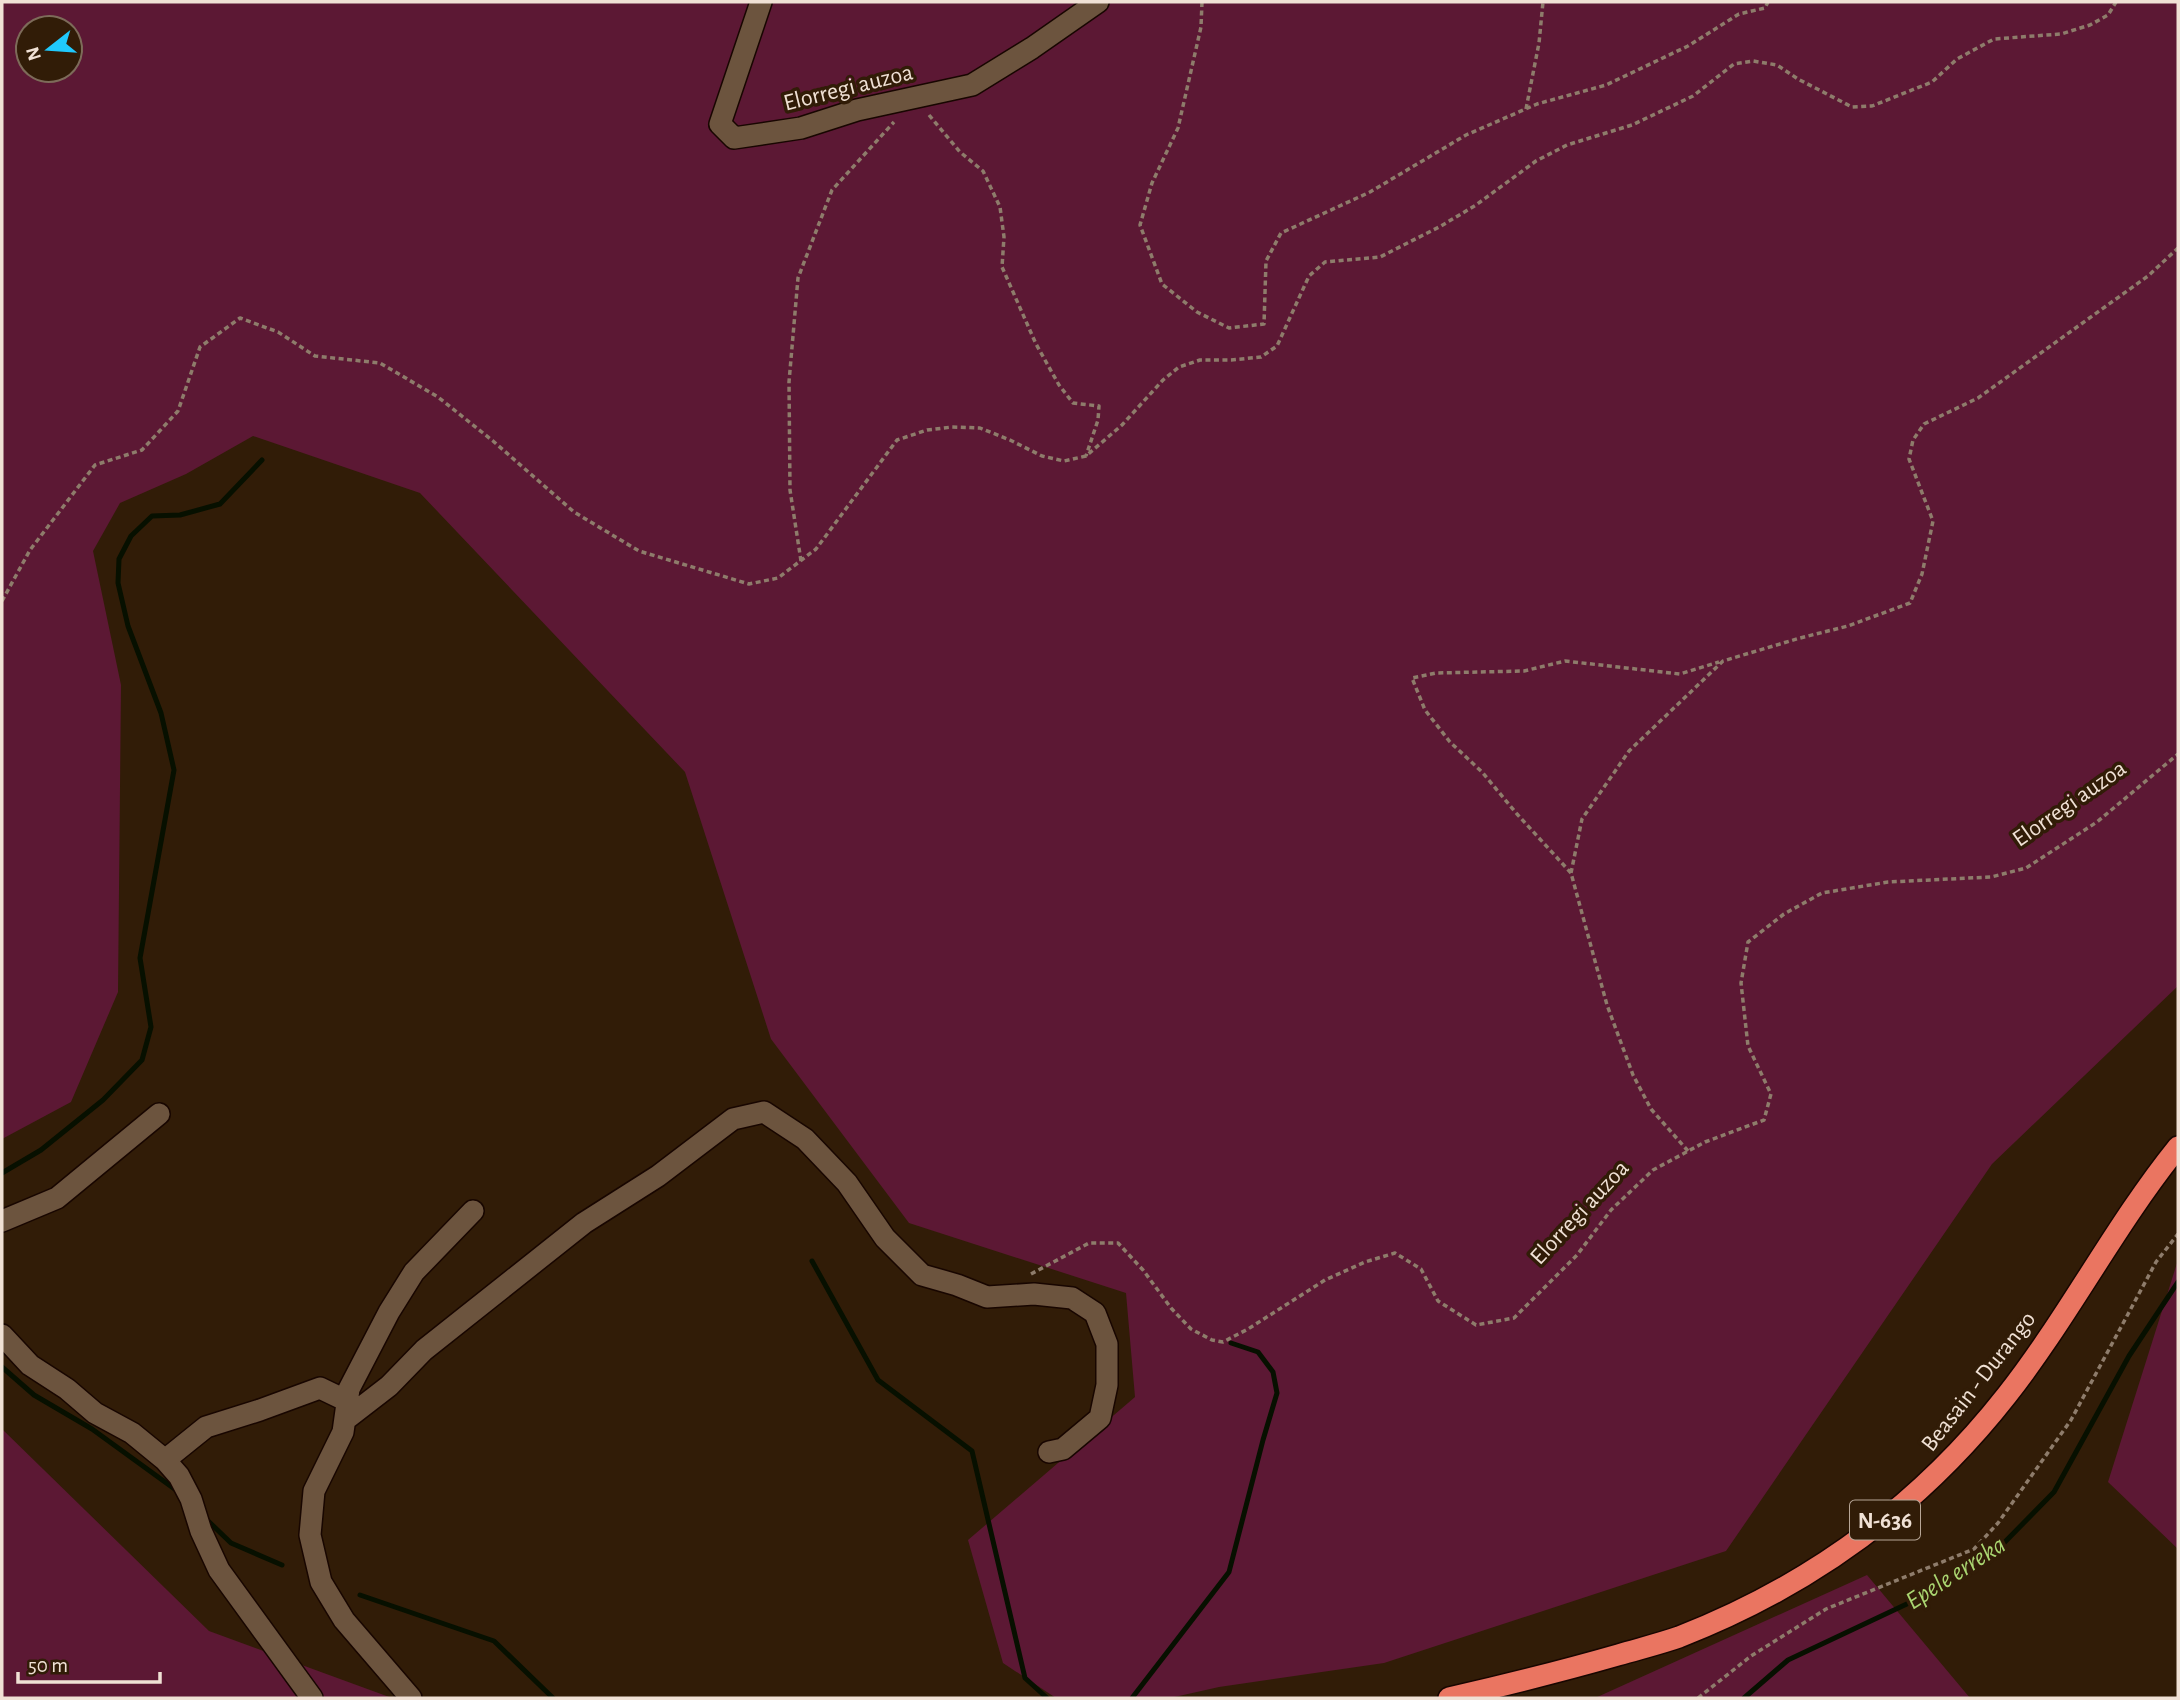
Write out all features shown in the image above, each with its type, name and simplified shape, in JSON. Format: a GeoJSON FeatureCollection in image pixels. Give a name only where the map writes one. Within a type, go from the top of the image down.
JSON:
{"type":"FeatureCollection","features":[{"type":"Feature","properties":{"kind":"highway","name":"Beasain - Durango"},"geometry":{"type":"LineString","coordinates":[[1449,1698],[1558,1672],[1676,1638],[1737,1612],[1791,1584],[1863,1536],[1935,1477],[2006,1397],[2032,1363],[2106,1249],[2178,1147]]}},
{"type":"Feature","properties":{"kind":"street","name":"Elorregi auzoa"},"geometry":{"type":"LineString","coordinates":[[761,2],[720,124],[734,138],[802,128],[857,110],[972,85],[1032,48],[1098,2]]}},
{"type":"Feature","properties":{"kind":"street"},"geometry":{"type":"LineString","coordinates":[[346,1410],[389,1386],[424,1350],[584,1223],[658,1176],[733,1119],[764,1112],[805,1139],[847,1183],[885,1238],[922,1275],[987,1297],[1034,1294],[1072,1298],[1095,1313],[1107,1344],[1107,1385],[1100,1418],[1063,1449],[1049,1452]]}},
{"type":"Feature","properties":{"kind":"street"},"geometry":{"type":"LineString","coordinates":[[2,1221],[57,1198],[159,1114]]}},
{"type":"Feature","properties":{"kind":"street"},"geometry":{"type":"LineString","coordinates":[[411,1698],[344,1620],[321,1582],[310,1535],[314,1491],[343,1432],[349,1389],[362,1361],[414,1272],[473,1211]]}},
{"type":"Feature","properties":{"kind":"street"},"geometry":{"type":"LineString","coordinates":[[2,1335],[30,1365],[67,1389],[94,1413],[132,1433],[165,1460],[179,1476],[219,1570],[312,1698]]}},
{"type":"Feature","properties":{"kind":"street"},"geometry":{"type":"LineString","coordinates":[[165,1460],[206,1427],[320,1388],[346,1410]]}},
{"type":"Feature","properties":{"kind":"path"},"geometry":{"type":"LineString","coordinates":[[1202,2],[1202,27],[1178,128],[1152,183],[1140,225],[1162,284],[1197,312],[1229,328],[1265,324],[1266,261],[1281,233],[1370,192],[1466,135],[1526,109],[1606,85],[1688,46],[1739,14],[1765,8],[1768,2]]}},
{"type":"Feature","properties":{"kind":"path"},"geometry":{"type":"LineString","coordinates":[[1526,109],[1539,43],[1543,2]]}},
{"type":"Feature","properties":{"kind":"path"},"geometry":{"type":"LineString","coordinates":[[2,601],[30,550],[94,465],[142,450],[178,411],[200,347],[240,318],[278,332],[315,356],[380,363],[447,404],[574,512],[639,551],[749,584],[778,578],[816,549],[897,440],[917,433],[952,427],[980,428],[1042,456],[1064,461],[1086,456],[1122,425],[1155,388],[1179,367],[1200,360],[1261,357],[1278,346],[1308,276],[1325,262],[1380,257],[1476,205],[1536,161],[1567,145],[1632,125],[1693,96],[1734,64],[1753,61],[1777,65],[1852,107],[1872,106],[1932,82],[1957,59],[1994,39],[2061,34],[2090,25],[2108,15],[2116,2]]}},
{"type":"Feature","properties":{"kind":"path"},"geometry":{"type":"LineString","coordinates":[[801,561],[790,490],[789,382],[798,278],[832,190],[918,97],[924,110],[947,138],[983,171],[1000,207],[1004,237],[1002,267],[1036,344],[1059,384],[1073,403],[1099,407],[1098,420],[1086,456]]}},
{"type":"Feature","properties":{"kind":"path"},"geometry":{"type":"LineString","coordinates":[[1571,873],[1482,772],[1450,742],[1425,710],[1412,678],[1436,673],[1524,671],[1565,661],[1680,674],[1848,626],[1910,603],[1922,574],[1933,521],[1909,459],[1913,440],[1924,424],[1978,398],[2148,276],[2178,248]]}},
{"type":"Feature","properties":{"kind":"path"},"geometry":{"type":"LineString","coordinates":[[1689,1151],[1651,1109],[1633,1076],[1607,1005],[1571,873],[1582,818],[1629,751],[1723,661]]}},
{"type":"Feature","properties":{"kind":"path","name":"Elorregi auzoa"},"geometry":{"type":"LineString","coordinates":[[1027,1276],[1089,1243],[1118,1243],[1191,1329],[1212,1340],[1223,1342],[1325,1280],[1365,1262],[1395,1253],[1420,1269],[1438,1301],[1476,1325],[1514,1318],[1577,1255],[1612,1210],[1653,1170],[1705,1142],[1764,1120],[1771,1094],[1748,1046],[1741,984],[1748,942],[1784,915],[1822,893],[1888,882],[1991,877],[2026,868],[2097,822],[2178,754]]}},
{"type":"Feature","properties":{"kind":"path"},"geometry":{"type":"LineString","coordinates":[[1698,1698],[1751,1657],[1826,1609],[1974,1549],[1998,1523],[2071,1420],[2156,1262],[2178,1234]]}},
{"type":"Feature","properties":{"kind":"shaded area"},"geometry":{"type":"Polygon","coordinates":[[[2,2],[2178,2],[2178,986],[1992,1164],[1726,1551],[1384,1663],[1219,1687],[1170,1698],[1056,1698],[1003,1663],[968,1540],[1135,1397],[1126,1293],[909,1223],[771,1039],[685,772],[420,493],[253,436],[186,474],[120,503],[93,551],[121,685],[118,992],[71,1102],[2,1139],[2,2]]]}},
{"type":"Feature","properties":{"kind":"shaded area"},"geometry":{"type":"Polygon","coordinates":[[[2178,1260],[2178,1549],[2108,1482],[2178,1260]]]}},
{"type":"Feature","properties":{"kind":"shaded area"},"geometry":{"type":"Polygon","coordinates":[[[2,1429],[209,1631],[392,1698],[2,1698],[2,1429]]]}},
{"type":"Feature","properties":{"kind":"shaded area"},"geometry":{"type":"Polygon","coordinates":[[[1867,1575],[1970,1698],[1595,1698],[1867,1575]]]}},
{"type":"Feature","properties":{"kind":"waterway"},"geometry":{"type":"LineString","coordinates":[[2,1173],[41,1150],[103,1100],[142,1060],[151,1027],[140,958],[174,770],[161,713],[128,626],[118,583],[119,559],[131,536],[152,516],[180,515],[220,504],[262,460]]}},
{"type":"Feature","properties":{"kind":"waterway"},"geometry":{"type":"LineString","coordinates":[[812,1261],[878,1380],[972,1451],[1025,1678],[1047,1698]]}},
{"type":"Feature","properties":{"kind":"waterway","name":"Epele erreka"},"geometry":{"type":"LineString","coordinates":[[1744,1698],[1788,1660],[1911,1602],[1998,1549],[2054,1492],[2129,1356],[2178,1282]]}},
{"type":"Feature","properties":{"kind":"waterway"},"geometry":{"type":"LineString","coordinates":[[1132,1698],[1229,1572],[1277,1393],[1273,1372],[1258,1352],[1231,1343]]}},
{"type":"Feature","properties":{"kind":"waterway"},"geometry":{"type":"LineString","coordinates":[[2,1367],[34,1395],[92,1429],[176,1490]]}},
{"type":"Feature","properties":{"kind":"waterway"},"geometry":{"type":"LineString","coordinates":[[205,1518],[231,1543],[282,1565]]}},
{"type":"Feature","properties":{"kind":"waterway"},"geometry":{"type":"LineString","coordinates":[[360,1595],[494,1641],[553,1698]]}}]}
